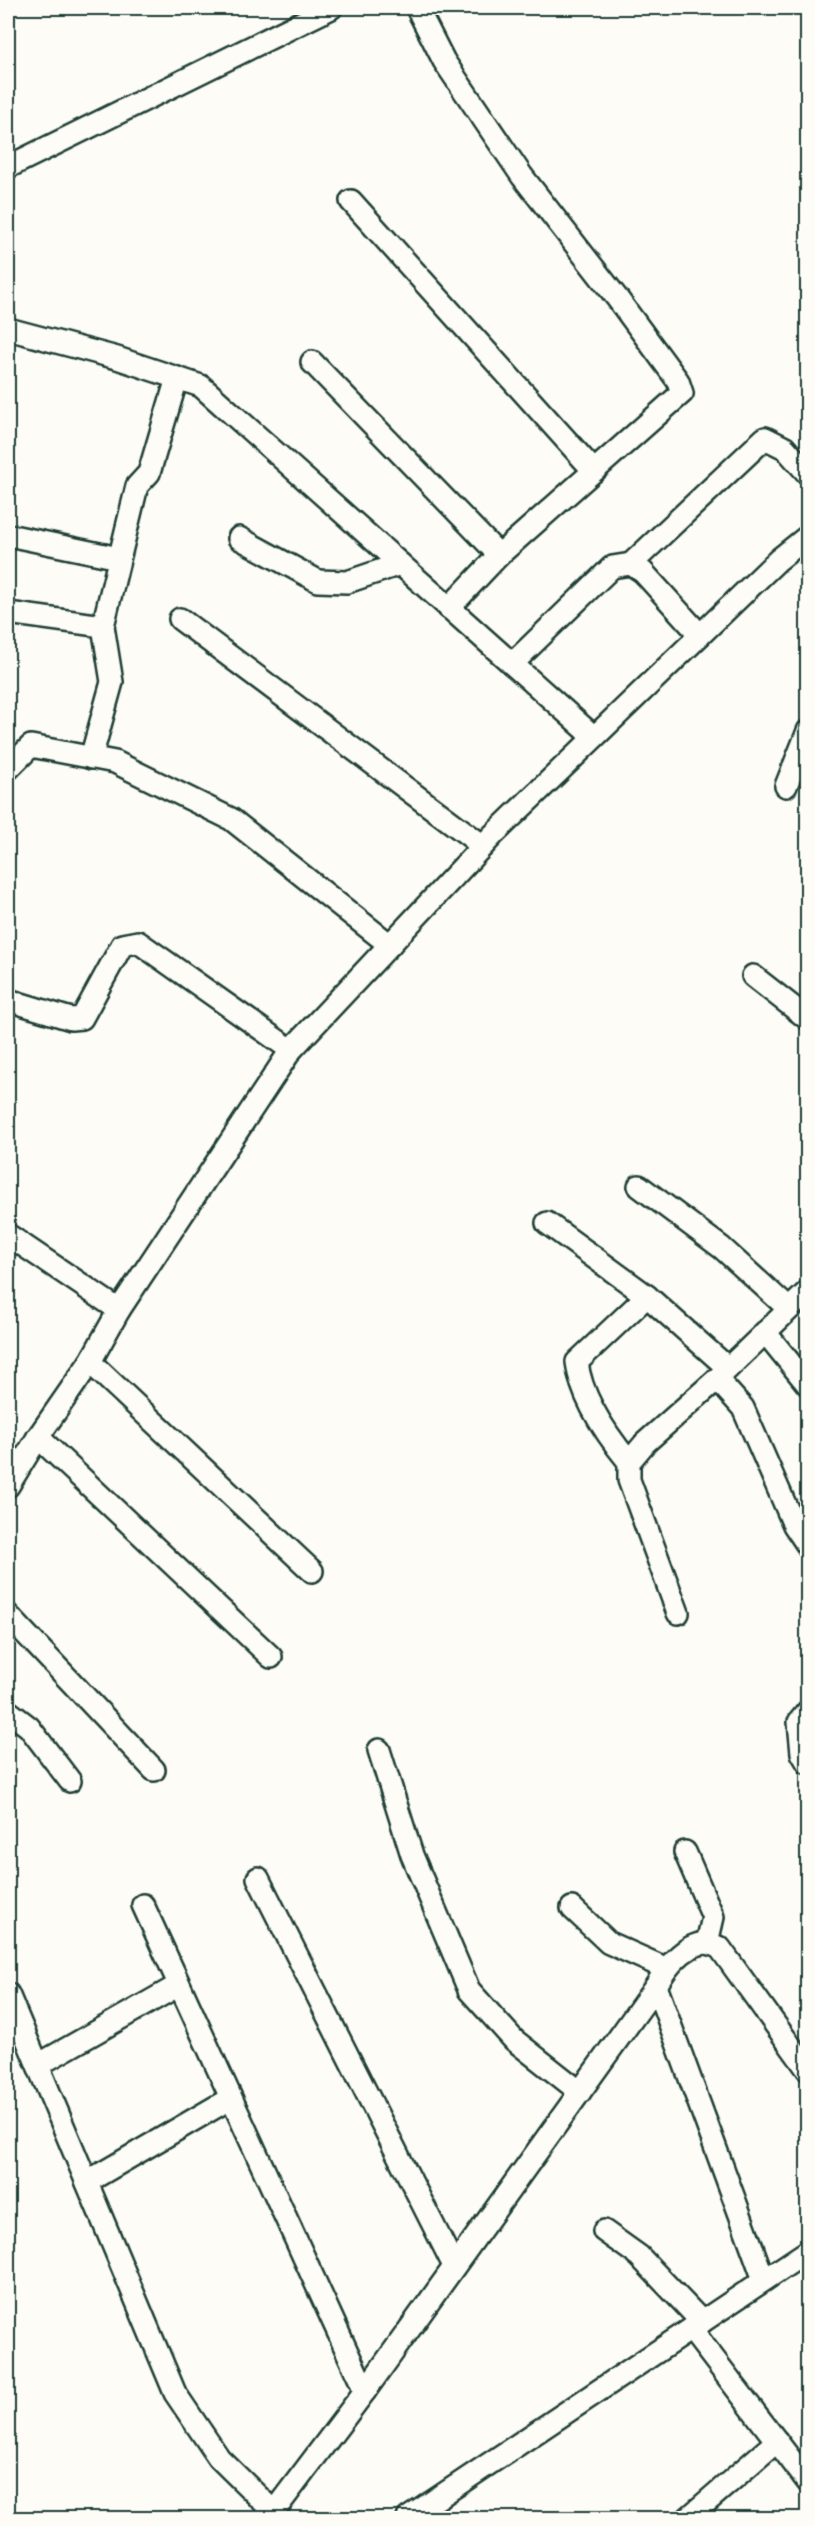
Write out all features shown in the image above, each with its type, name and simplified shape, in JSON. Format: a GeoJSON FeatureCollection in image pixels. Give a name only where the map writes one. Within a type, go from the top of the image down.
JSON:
{"type":"FeatureCollection","features":[{"type":"Feature","properties":{"kind":"street"},"geometry":{"type":"LineString","coordinates":[[8,167],[331,8]]}},
{"type":"Feature","properties":{"kind":"street"},"geometry":{"type":"LineString","coordinates":[[417,8],[444,61],[522,176],[678,381],[682,393],[499,555],[449,608]]}},
{"type":"Feature","properties":{"kind":"street"},"geometry":{"type":"LineString","coordinates":[[351,201],[594,471]]}},
{"type":"Feature","properties":{"kind":"street"},"geometry":{"type":"LineString","coordinates":[[8,329],[117,358],[201,386],[594,737]]}},
{"type":"Feature","properties":{"kind":"street"},"geometry":{"type":"LineString","coordinates":[[312,362],[499,555]]}},
{"type":"Feature","properties":{"kind":"street"},"geometry":{"type":"LineString","coordinates":[[91,758],[112,682],[103,626],[137,486],[149,473],[177,378]]}},
{"type":"Feature","properties":{"kind":"street"},"geometry":{"type":"LineString","coordinates":[[512,663],[612,567],[631,564],[765,438],[785,448],[807,474]]}},
{"type":"Feature","properties":{"kind":"street"},"geometry":{"type":"LineString","coordinates":[[8,535],[119,558]]}},
{"type":"Feature","properties":{"kind":"street"},"geometry":{"type":"LineString","coordinates":[[8,1485],[90,1362],[119,1311],[291,1050],[483,846],[778,560],[807,536]]}},
{"type":"Feature","properties":{"kind":"street"},"geometry":{"type":"LineString","coordinates":[[239,538],[318,581],[347,582],[400,564]]}},
{"type":"Feature","properties":{"kind":"street"},"geometry":{"type":"LineString","coordinates":[[631,564],[643,572],[700,635]]}},
{"type":"Feature","properties":{"kind":"street"},"geometry":{"type":"LineString","coordinates":[[8,613],[103,626]]}},
{"type":"Feature","properties":{"kind":"street"},"geometry":{"type":"LineString","coordinates":[[180,619],[483,846]]}},
{"type":"Feature","properties":{"kind":"street"},"geometry":{"type":"LineString","coordinates":[[786,786],[807,731]]}},
{"type":"Feature","properties":{"kind":"street"},"geometry":{"type":"LineString","coordinates":[[8,769],[31,746],[115,762],[231,819],[390,945]]}},
{"type":"Feature","properties":{"kind":"street"},"geometry":{"type":"LineString","coordinates":[[8,1001],[72,1019],[82,1018],[122,945],[138,942],[291,1050]]}},
{"type":"Feature","properties":{"kind":"street"},"geometry":{"type":"LineString","coordinates":[[753,976],[807,1019]]}},
{"type":"Feature","properties":{"kind":"street"},"geometry":{"type":"LineString","coordinates":[[639,1186],[722,1248],[789,1309]]}},
{"type":"Feature","properties":{"kind":"street"},"geometry":{"type":"LineString","coordinates":[[547,1223],[647,1296],[723,1374],[743,1408],[794,1525],[807,1546]]}},
{"type":"Feature","properties":{"kind":"street"},"geometry":{"type":"LineString","coordinates":[[8,1235],[119,1311]]}},
{"type":"Feature","properties":{"kind":"street"},"geometry":{"type":"LineString","coordinates":[[629,1462],[645,1443],[723,1374],[807,1291]]}},
{"type":"Feature","properties":{"kind":"street"},"geometry":{"type":"LineString","coordinates":[[647,1296],[577,1362],[579,1377],[607,1434],[629,1462],[629,1480],[678,1613]]}},
{"type":"Feature","properties":{"kind":"street"},"geometry":{"type":"LineString","coordinates":[[765,1332],[807,1385]]}},
{"type":"Feature","properties":{"kind":"street"},"geometry":{"type":"LineString","coordinates":[[90,1362],[312,1571]]}},
{"type":"Feature","properties":{"kind":"street"},"geometry":{"type":"LineString","coordinates":[[38,1437],[271,1657]]}},
{"type":"Feature","properties":{"kind":"street"},"geometry":{"type":"LineString","coordinates":[[8,1615],[154,1770]]}},
{"type":"Feature","properties":{"kind":"street"},"geometry":{"type":"LineString","coordinates":[[8,1711],[29,1727],[70,1781]]}},
{"type":"Feature","properties":{"kind":"street"},"geometry":{"type":"LineString","coordinates":[[807,1711],[799,1722],[802,1754],[807,1763]]}},
{"type":"Feature","properties":{"kind":"street"},"geometry":{"type":"LineString","coordinates":[[379,1750],[412,1855],[469,1990],[514,2040],[580,2092]]}},
{"type":"Feature","properties":{"kind":"street"},"geometry":{"type":"LineString","coordinates":[[685,1852],[713,1917],[707,1943]]}},
{"type":"Feature","properties":{"kind":"street"},"geometry":{"type":"LineString","coordinates":[[258,1878],[454,2266]]}},
{"type":"Feature","properties":{"kind":"street"},"geometry":{"type":"LineString","coordinates":[[143,1905],[365,2391]]}},
{"type":"Feature","properties":{"kind":"street"},"geometry":{"type":"LineString","coordinates":[[572,1908],[609,1943],[660,1977],[764,2280]]}},
{"type":"Feature","properties":{"kind":"street"},"geometry":{"type":"LineString","coordinates":[[8,1994],[175,2393],[219,2458],[271,2515],[365,2391],[660,1977],[691,1948],[707,1943],[720,1948],[807,2070]]}},
{"type":"Feature","properties":{"kind":"street"},"geometry":{"type":"LineString","coordinates":[[38,2065],[179,1985]]}},
{"type":"Feature","properties":{"kind":"street"},"geometry":{"type":"LineString","coordinates":[[87,2182],[231,2098]]}},
{"type":"Feature","properties":{"kind":"street"},"geometry":{"type":"LineString","coordinates":[[604,2231],[639,2256],[697,2325],[807,2482]]}},
{"type":"Feature","properties":{"kind":"street"},"geometry":{"type":"LineString","coordinates":[[408,2518],[807,2251]]}},
{"type":"Feature","properties":{"kind":"street"},"geometry":{"type":"LineString","coordinates":[[688,2518],[777,2441]]}}]}
